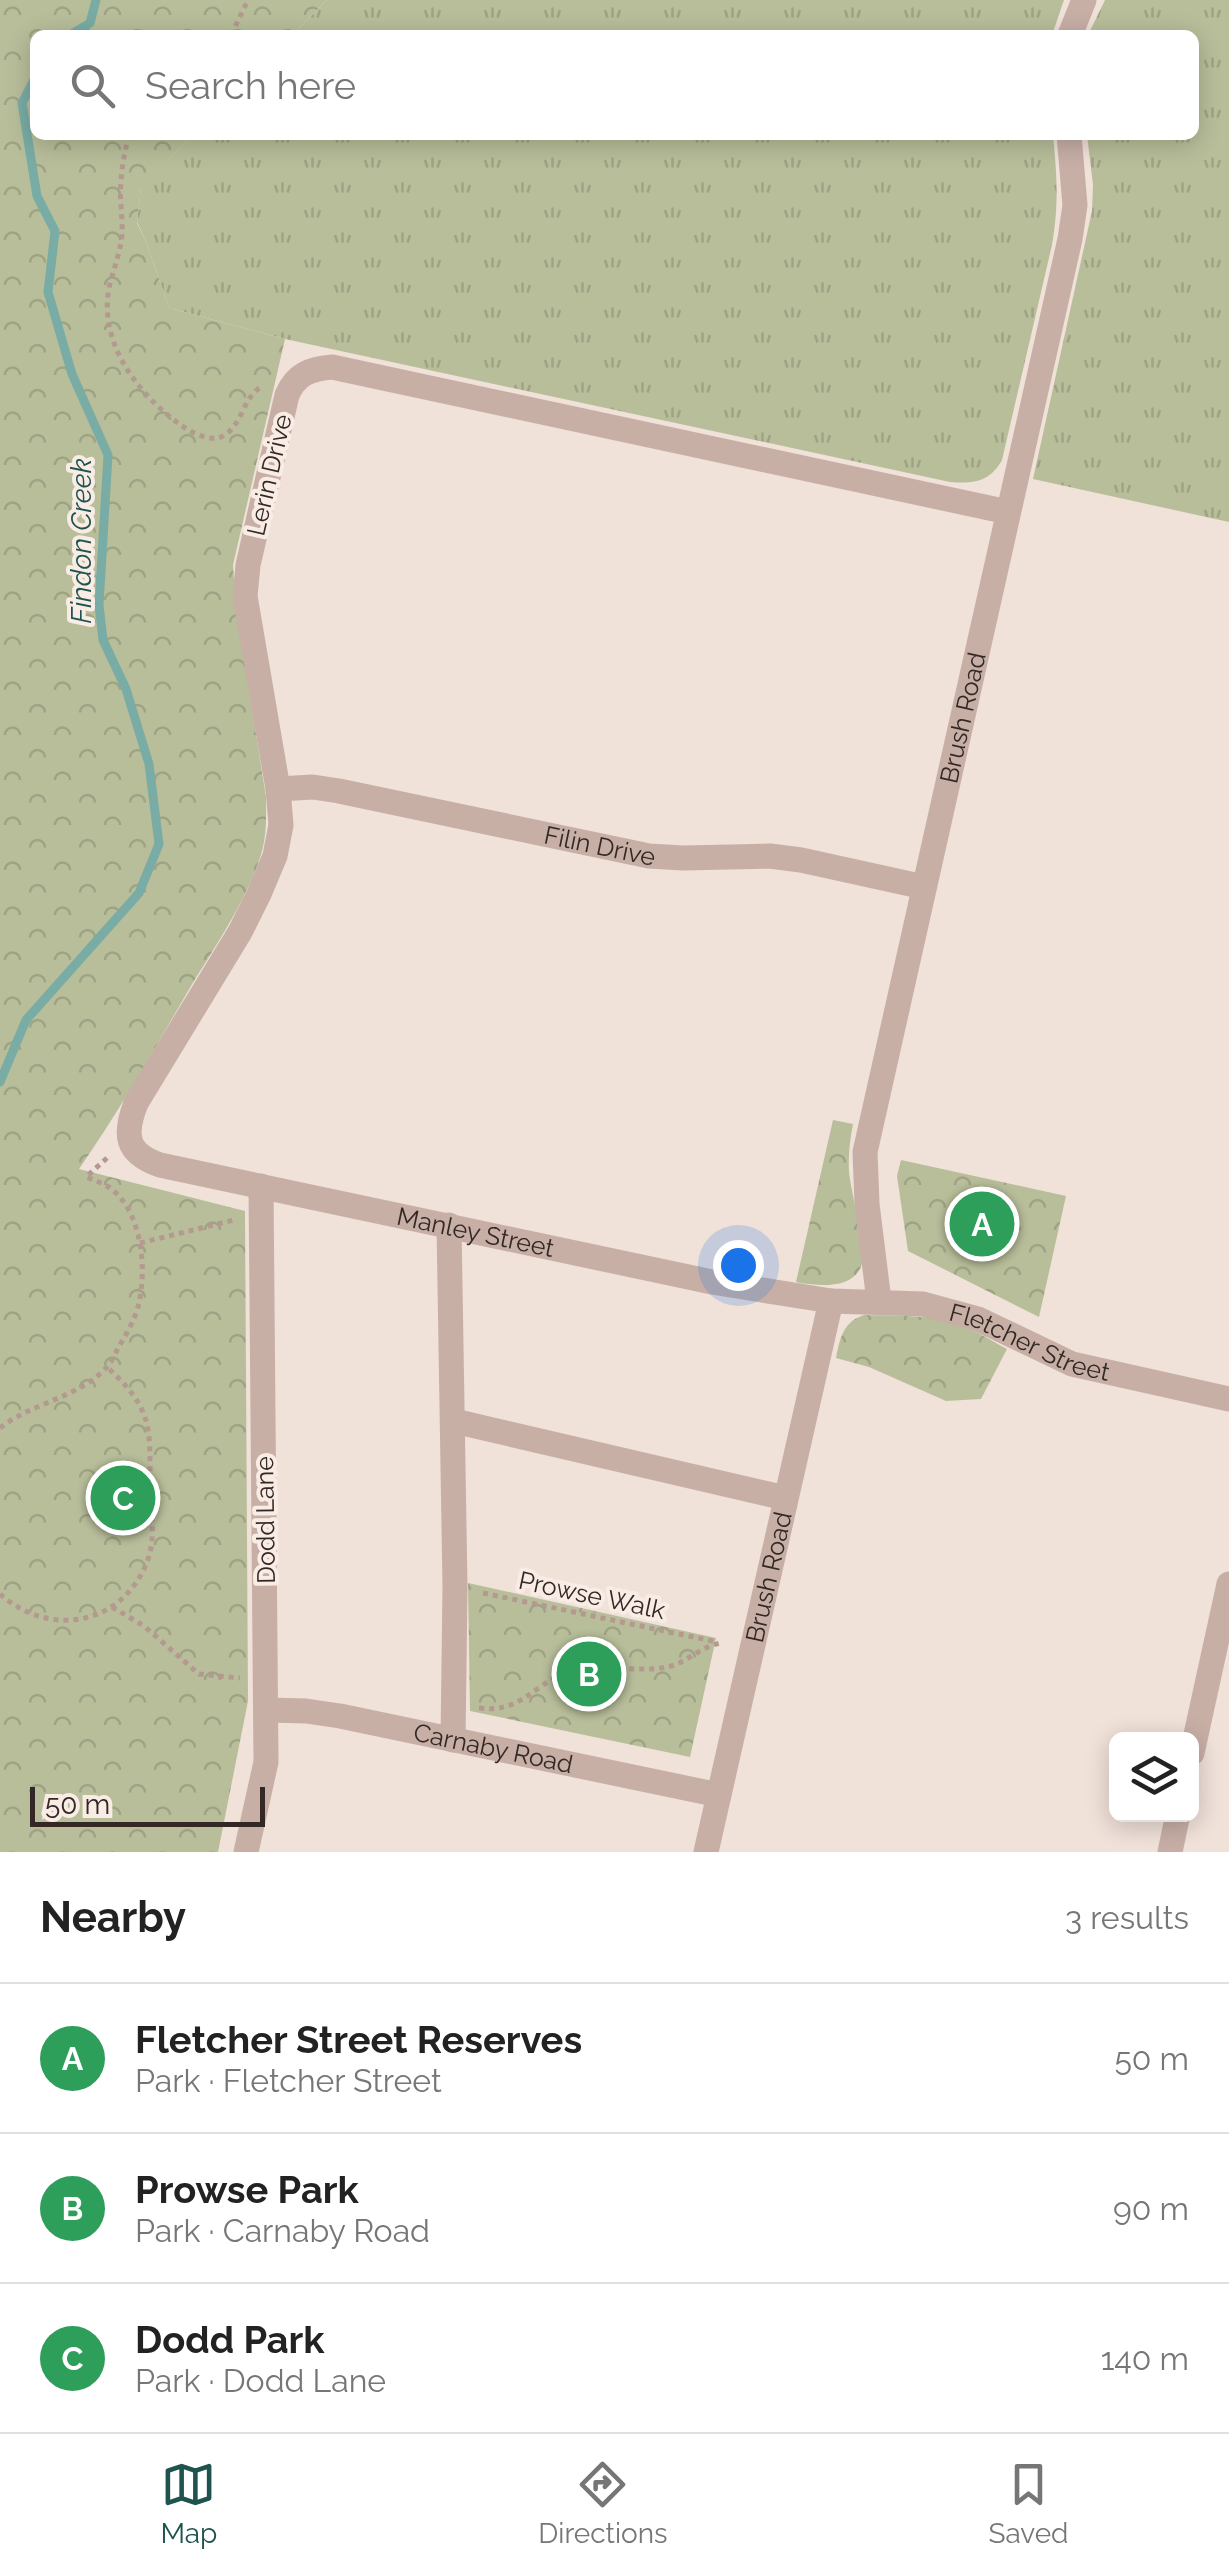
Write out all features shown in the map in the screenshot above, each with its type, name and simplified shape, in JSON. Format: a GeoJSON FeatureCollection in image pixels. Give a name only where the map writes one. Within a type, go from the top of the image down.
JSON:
{"type":"FeatureCollection","features":[{"type":"Feature","properties":{"kind":"street"},"geometry":{"type":"LineString","coordinates":[[1072,30],[1084,0]]}},
{"type":"Feature","properties":{"kind":"street","name":"Brush Road"},"geometry":{"type":"LineString","coordinates":[[879,1301],[865,1152],[1075,214],[1070,140]]}},
{"type":"Feature","properties":{"kind":"street","name":"Lerin Drive"},"geometry":{"type":"LineString","coordinates":[[130,1142],[128,1130],[136,1103],[240,932],[274,856],[280,826],[278,788],[245,596],[248,565],[289,390],[302,374],[332,368],[1008,512]]}},
{"type":"Feature","properties":{"kind":"street","name":"Filin Drive"},"geometry":{"type":"LineString","coordinates":[[278,788],[339,791],[649,856],[770,856],[924,887]]}},
{"type":"Feature","properties":{"kind":"street","name":"Manley Street"},"geometry":{"type":"LineString","coordinates":[[130,1142],[146,1160],[712,1282],[831,1300]]}},
{"type":"Feature","properties":{"kind":"street","name":"Dodd Lane"},"geometry":{"type":"LineString","coordinates":[[246,1852],[266,1762],[262,1186]]}},
{"type":"Feature","properties":{"kind":"street"},"geometry":{"type":"LineString","coordinates":[[449,1225],[454,1422],[453,1740]]}},
{"type":"Feature","properties":{"kind":"street","name":"Brush Road"},"geometry":{"type":"LineString","coordinates":[[706,1852],[831,1300]]}},
{"type":"Feature","properties":{"kind":"street","name":"Fletcher Street"},"geometry":{"type":"LineString","coordinates":[[831,1300],[923,1304],[950,1310],[978,1319],[1072,1364],[1229,1399]]}},
{"type":"Feature","properties":{"kind":"street"},"geometry":{"type":"LineString","coordinates":[[454,1422],[785,1498]]}},
{"type":"Feature","properties":{"kind":"street"},"geometry":{"type":"LineString","coordinates":[[1197,1732],[1229,1584]]}},
{"type":"Feature","properties":{"kind":"street","name":"Carnaby Road"},"geometry":{"type":"LineString","coordinates":[[267,1710],[340,1716],[719,1796]]}},
{"type":"Feature","properties":{"kind":"street"},"geometry":{"type":"LineString","coordinates":[[1170,1852],[1176,1822]]}},
{"type":"Feature","properties":{"kind":"path"},"geometry":{"type":"LineString","coordinates":[[233,30],[248,0]]}},
{"type":"Feature","properties":{"kind":"path"},"geometry":{"type":"LineString","coordinates":[[128,140],[120,184],[122,237],[107,311],[109,332],[123,362],[158,408],[179,424],[213,438],[224,436],[259,388],[289,390]]}},
{"type":"Feature","properties":{"kind":"path"},"geometry":{"type":"LineString","coordinates":[[0,1428],[79,1387],[108,1367],[127,1334],[138,1308],[140,1243],[124,1203],[113,1190],[86,1178],[103,1160],[130,1142]]}},
{"type":"Feature","properties":{"kind":"path"},"geometry":{"type":"LineString","coordinates":[[140,1243],[246,1218],[262,1220]]}},
{"type":"Feature","properties":{"kind":"path"},"geometry":{"type":"LineString","coordinates":[[0,1594],[30,1614],[72,1621],[112,1607],[138,1581],[148,1561],[152,1543],[152,1458],[146,1416],[137,1398],[108,1367]]}},
{"type":"Feature","properties":{"kind":"path","name":"Prowse Walk"},"geometry":{"type":"LineString","coordinates":[[454,1712],[469,1706],[503,1709],[562,1674],[588,1668],[652,1669],[674,1665],[704,1647],[720,1643],[455,1586]]}},
{"type":"Feature","properties":{"kind":"path"},"geometry":{"type":"LineString","coordinates":[[112,1607],[144,1626],[199,1674],[267,1678]]}},
{"type":"Feature","properties":{"kind":"green space"},"geometry":{"type":"Polygon","coordinates":[[[0,0],[327,0],[297,30],[30,30],[30,140],[188,140],[141,187],[137,223],[169,308],[285,339],[233,565],[236,608],[266,797],[262,851],[231,920],[79,1169],[245,1211],[248,1701],[218,1852],[0,1852],[0,0]]]}},
{"type":"Feature","properties":{"kind":"green space"},"geometry":{"type":"Polygon","coordinates":[[[327,0],[1064,0],[1054,30],[297,30],[327,0]]]}},
{"type":"Feature","properties":{"kind":"green space"},"geometry":{"type":"Polygon","coordinates":[[[1105,0],[1229,0],[1229,522],[1033,479],[1092,211],[1088,140],[1199,140],[1199,30],[1090,30],[1105,0]]]}},
{"type":"Feature","properties":{"kind":"green space"},"geometry":{"type":"Polygon","coordinates":[[[188,140],[1053,140],[1057,190],[1052,245],[1002,460],[980,480],[950,482],[285,339],[169,308],[137,222],[141,186],[188,140]]]}},
{"type":"Feature","properties":{"kind":"green space"},"geometry":{"type":"Polygon","coordinates":[[[833,1120],[853,1124],[849,1172],[860,1235],[861,1267],[841,1283],[796,1282],[833,1120]]]}},
{"type":"Feature","properties":{"kind":"green space"},"geometry":{"type":"Polygon","coordinates":[[[901,1160],[1066,1196],[1039,1317],[908,1251],[897,1176],[901,1160]]]}},
{"type":"Feature","properties":{"kind":"green space"},"geometry":{"type":"Polygon","coordinates":[[[864,1315],[939,1319],[974,1331],[1007,1349],[981,1399],[946,1401],[869,1367],[836,1358],[847,1326],[864,1315]]]}},
{"type":"Feature","properties":{"kind":"green space"},"geometry":{"type":"Polygon","coordinates":[[[468,1583],[716,1638],[690,1757],[470,1711],[468,1583]]]}},
{"type":"Feature","properties":{"kind":"waterway","name":"Findon Creek"},"geometry":{"type":"LineString","coordinates":[[78,30],[90,23],[96,0]]}},
{"type":"Feature","properties":{"kind":"waterway","name":"Findon Creek"},"geometry":{"type":"LineString","coordinates":[[0,1082],[26,1020],[139,893],[159,844],[149,764],[126,689],[103,640],[99,605],[108,455],[72,374],[48,292],[55,231],[37,196],[22,103],[30,88]]}},
{"type":"Feature","properties":{"kind":"place","name":"Fletcher Street Reserves"},"geometry":{"type":"Point","coordinates":[982,1224]}},
{"type":"Feature","properties":{"kind":"place","name":"Dodd Park"},"geometry":{"type":"Point","coordinates":[123,1498]}},
{"type":"Feature","properties":{"kind":"place","name":"Prowse Park"},"geometry":{"type":"Point","coordinates":[589,1674]}}]}
